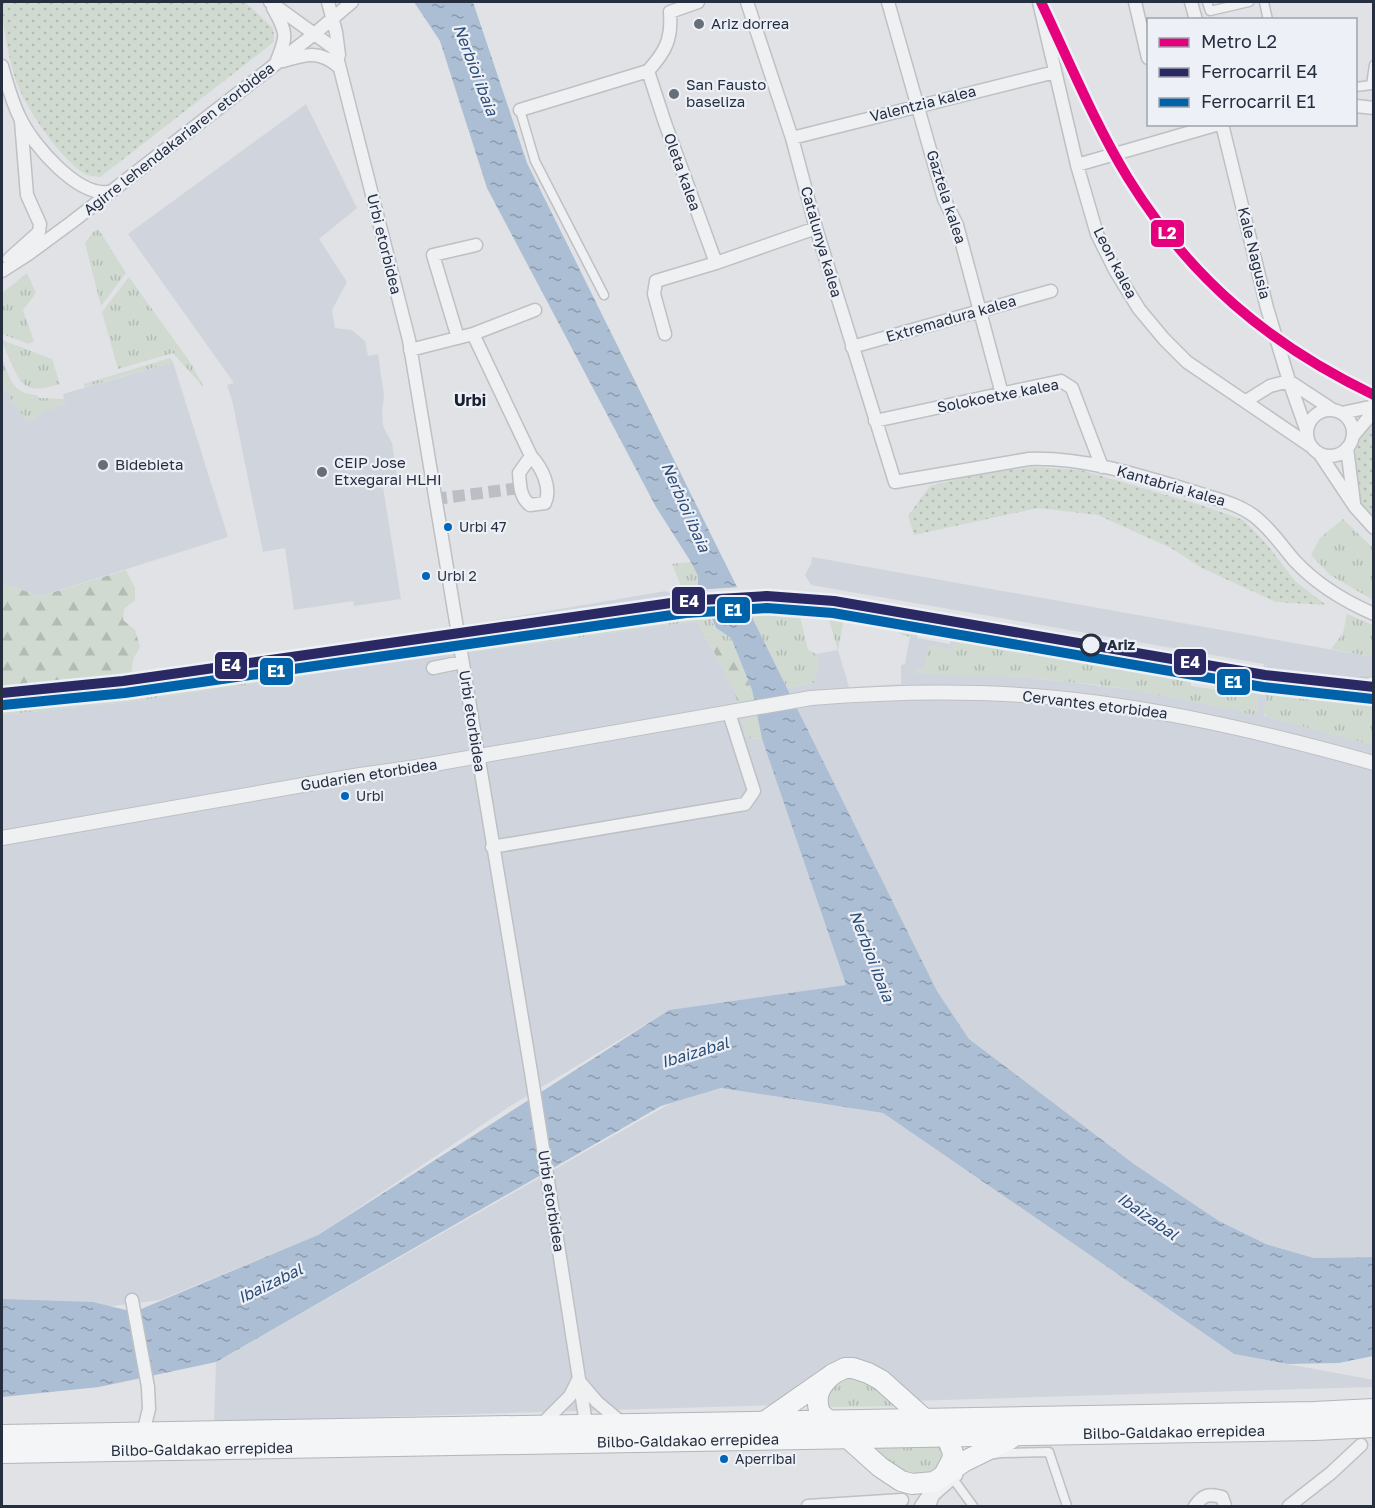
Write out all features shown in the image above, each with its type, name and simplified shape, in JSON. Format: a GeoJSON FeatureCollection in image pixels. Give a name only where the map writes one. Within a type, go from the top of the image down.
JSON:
{"type":"FeatureCollection","features":[{"type":"Feature","properties":{"kind":"highway"},"geometry":{"type":"LineString","coordinates":[[764,1422],[833,1374],[845,1368],[853,1368],[868,1373],[887,1385],[948,1440],[953,1453],[946,1478]]}},
{"type":"Feature","properties":{"kind":"highway"},"geometry":{"type":"LineString","coordinates":[[833,1374],[821,1386],[817,1394],[817,1406],[820,1413],[880,1467],[901,1481],[917,1485],[946,1478],[986,1449],[1019,1435]]}},
{"type":"Feature","properties":{"kind":"highway","name":"Bilbo-Galdakao errepidea"},"geometry":{"type":"LineString","coordinates":[[2,1435],[539,1426],[588,1434],[623,1424],[1314,1412],[1374,1409]]}},
{"type":"Feature","properties":{"kind":"highway","name":"Bilbo-Galdakao errepidea"},"geometry":{"type":"LineString","coordinates":[[2,1453],[588,1434],[848,1438],[1374,1427]]}},
{"type":"Feature","properties":{"kind":"street","name":"Urbi etorbidea"},"geometry":{"type":"LineString","coordinates":[[270,2],[335,49],[410,350],[531,1072],[588,1434]]}},
{"type":"Feature","properties":{"kind":"street","name":"Urbi etorbidea"},"geometry":{"type":"LineString","coordinates":[[270,2],[285,27],[284,44],[275,64]]}},
{"type":"Feature","properties":{"kind":"street","name":"Urbi etorbidea"},"geometry":{"type":"LineString","coordinates":[[328,2],[336,32],[340,68]]}},
{"type":"Feature","properties":{"kind":"street","name":"Agirre lehendakariaren etorbidea"},"geometry":{"type":"LineString","coordinates":[[2,271],[62,229],[313,35],[352,2]]}},
{"type":"Feature","properties":{"kind":"street"},"geometry":{"type":"LineString","coordinates":[[604,295],[535,161],[520,110],[648,70],[669,42],[670,12],[698,2]]}},
{"type":"Feature","properties":{"kind":"street","name":"Catalunya kalea"},"geometry":{"type":"LineString","coordinates":[[747,2],[792,138],[816,228],[896,482]]}},
{"type":"Feature","properties":{"kind":"street","name":"Gaztela kalea"},"geometry":{"type":"LineString","coordinates":[[888,2],[944,199],[957,225],[1002,394]]}},
{"type":"Feature","properties":{"kind":"street","name":"Leon kalea"},"geometry":{"type":"LineString","coordinates":[[1039,2],[1077,165],[1097,234],[1115,270],[1139,309],[1187,362],[1315,450]]}},
{"type":"Feature","properties":{"kind":"street"},"geometry":{"type":"LineString","coordinates":[[1135,2],[1147,50]]}},
{"type":"Feature","properties":{"kind":"street"},"geometry":{"type":"LineString","coordinates":[[1191,2],[1195,18]]}},
{"type":"Feature","properties":{"kind":"street"},"geometry":{"type":"LineString","coordinates":[[1207,2],[1210,10],[1249,2]]}},
{"type":"Feature","properties":{"kind":"street"},"geometry":{"type":"LineString","coordinates":[[1264,2],[1268,18]]}},
{"type":"Feature","properties":{"kind":"street"},"geometry":{"type":"LineString","coordinates":[[275,64],[304,55],[313,55],[327,57],[340,68]]}},
{"type":"Feature","properties":{"kind":"street"},"geometry":{"type":"LineString","coordinates":[[1357,87],[1371,85],[1374,65]]}},
{"type":"Feature","properties":{"kind":"street"},"geometry":{"type":"LineString","coordinates":[[2,66],[21,120],[27,195],[40,224],[45,228],[62,229]]}},
{"type":"Feature","properties":{"kind":"street","name":"Oleta kalea"},"geometry":{"type":"LineString","coordinates":[[648,70],[716,262]]}},
{"type":"Feature","properties":{"kind":"street","name":"Valentzia kalea"},"geometry":{"type":"LineString","coordinates":[[792,138],[1055,72]]}},
{"type":"Feature","properties":{"kind":"street"},"geometry":{"type":"LineString","coordinates":[[1357,106],[1374,108]]}},
{"type":"Feature","properties":{"kind":"street"},"geometry":{"type":"LineString","coordinates":[[21,120],[55,164],[70,178],[86,189],[98,193],[108,192]]}},
{"type":"Feature","properties":{"kind":"street"},"geometry":{"type":"LineString","coordinates":[[1077,165],[1213,126]]}},
{"type":"Feature","properties":{"kind":"street","name":"Kale Nagusia"},"geometry":{"type":"LineString","coordinates":[[1221,126],[1289,381],[1315,450]]}},
{"type":"Feature","properties":{"kind":"street"},"geometry":{"type":"LineString","coordinates":[[2,266],[39,232],[40,224]]}},
{"type":"Feature","properties":{"kind":"street"},"geometry":{"type":"LineString","coordinates":[[665,334],[654,294],[656,281],[816,228]]}},
{"type":"Feature","properties":{"kind":"street"},"geometry":{"type":"LineString","coordinates":[[458,338],[434,255],[476,245]]}},
{"type":"Feature","properties":{"kind":"street","name":"Extremadura kalea"},"geometry":{"type":"LineString","coordinates":[[852,347],[1051,291]]}},
{"type":"Feature","properties":{"kind":"street"},"geometry":{"type":"LineString","coordinates":[[410,350],[473,334],[535,310]]}},
{"type":"Feature","properties":{"kind":"street"},"geometry":{"type":"LineString","coordinates":[[473,334],[531,456]]}},
{"type":"Feature","properties":{"kind":"street","name":"Solokoetxe kalea"},"geometry":{"type":"LineString","coordinates":[[875,421],[1061,381],[1072,388],[1102,467]]}},
{"type":"Feature","properties":{"kind":"street"},"geometry":{"type":"LineString","coordinates":[[1246,401],[1270,386],[1289,381],[1338,411],[1351,423],[1353,436]]}},
{"type":"Feature","properties":{"kind":"street"},"geometry":{"type":"LineString","coordinates":[[1307,432],[1309,424],[1318,413],[1374,406]]}},
{"type":"Feature","properties":{"kind":"street"},"geometry":{"type":"LineString","coordinates":[[1354,507],[1347,448],[1353,436],[1374,411]]}},
{"type":"Feature","properties":{"kind":"street"},"geometry":{"type":"LineString","coordinates":[[1315,450],[1334,455],[1347,448]]}},
{"type":"Feature","properties":{"kind":"street"},"geometry":{"type":"LineString","coordinates":[[1315,450],[1354,507],[1374,528]]}},
{"type":"Feature","properties":{"kind":"street","name":"Kantabria kalea"},"geometry":{"type":"LineString","coordinates":[[896,482],[1029,459],[1049,458],[1135,473],[1235,504],[1252,514],[1275,535],[1294,560],[1317,582],[1374,614]]}},
{"type":"Feature","properties":{"kind":"street"},"geometry":{"type":"LineString","coordinates":[[433,668],[462,662]]}},
{"type":"Feature","properties":{"kind":"street","name":"Cervantes etorbidea"},"geometry":{"type":"LineString","coordinates":[[733,712],[811,698],[906,693],[1035,696],[1173,715],[1240,729],[1374,763]]}},
{"type":"Feature","properties":{"kind":"street"},"geometry":{"type":"LineString","coordinates":[[492,848],[744,804],[754,791],[733,712]]}},
{"type":"Feature","properties":{"kind":"street","name":"Gudarien etorbidea"},"geometry":{"type":"LineString","coordinates":[[2,838],[733,712]]}},
{"type":"Feature","properties":{"kind":"street"},"geometry":{"type":"LineString","coordinates":[[132,1300],[148,1386],[149,1409],[143,1433]]}},
{"type":"Feature","properties":{"kind":"street"},"geometry":{"type":"LineString","coordinates":[[539,1426],[570,1396],[578,1380],[597,1402],[623,1424]]}},
{"type":"Feature","properties":{"kind":"street"},"geometry":{"type":"LineString","coordinates":[[1289,1506],[1331,1473],[1361,1444]]}},
{"type":"Feature","properties":{"kind":"street"},"geometry":{"type":"LineString","coordinates":[[921,1506],[946,1478],[981,1460],[1000,1453],[1049,1452],[1067,1506]]}},
{"type":"Feature","properties":{"kind":"street"},"geometry":{"type":"LineString","coordinates":[[808,1506],[903,1503],[895,1477]]}},
{"type":"Feature","properties":{"kind":"street"},"geometry":{"type":"LineString","coordinates":[[931,1506],[946,1478]]}},
{"type":"Feature","properties":{"kind":"street"},"geometry":{"type":"LineString","coordinates":[[946,1478],[973,1506]]}},
{"type":"Feature","properties":{"kind":"street"},"geometry":{"type":"LineString","coordinates":[[1195,1506],[1201,1497],[1210,1494],[1222,1497],[1225,1506]]}},
{"type":"Feature","properties":{"kind":"shaded area"},"geometry":{"type":"Polygon","coordinates":[[[306,104],[357,208],[319,239],[347,282],[332,310],[335,328],[352,330],[365,341],[368,356],[378,354],[384,395],[383,426],[392,443],[398,485],[383,487],[401,599],[354,606],[353,601],[294,610],[285,548],[263,552],[227,385],[234,383],[128,234],[306,104]]]}},
{"type":"Feature","properties":{"kind":"shaded area","name":"Bidebieta"},"geometry":{"type":"Polygon","coordinates":[[[173,362],[228,537],[41,596],[2,584],[2,387],[28,422],[45,411],[65,403],[63,394],[173,362]]]}},
{"type":"Feature","properties":{"kind":"shaded area"},"geometry":{"type":"Polygon","coordinates":[[[812,557],[1373,657],[1373,697],[1269,685],[1264,716],[1373,745],[1373,1257],[1314,1258],[1266,1244],[1219,1221],[1134,1164],[969,1039],[937,991],[787,688],[814,683],[819,664],[816,654],[838,650],[849,687],[901,684],[901,665],[905,664],[914,624],[826,610],[821,593],[1263,670],[1264,664],[811,585],[805,575],[812,557]],[[920,624],[917,638],[950,644],[951,637],[955,638],[953,649],[924,670],[916,669],[915,673],[998,675],[1071,682],[1139,691],[1256,714],[1260,684],[920,624]]]}},
{"type":"Feature","properties":{"kind":"shaded area"},"geometry":{"type":"Polygon","coordinates":[[[666,591],[679,598],[684,598],[689,616],[474,643],[475,652],[697,621],[734,689],[747,738],[762,739],[846,985],[669,1010],[512,1105],[318,1235],[160,1300],[2,1320],[2,715],[135,701],[303,676],[301,667],[103,694],[2,704],[2,686],[73,682],[187,668],[442,630],[445,646],[473,643],[471,624],[666,591]]]}},
{"type":"Feature","properties":{"kind":"shaded area"},"geometry":{"type":"Polygon","coordinates":[[[767,593],[797,593],[805,610],[766,608],[767,593]]]}},
{"type":"Feature","properties":{"kind":"shaded area"},"geometry":{"type":"Polygon","coordinates":[[[721,1088],[883,1113],[1234,1354],[1374,1380],[1373,1387],[214,1422],[216,1362],[671,1103],[721,1088]]]}},
{"type":"Feature","properties":{"kind":"green space"},"geometry":{"type":"Polygon","coordinates":[[[2,2],[245,2],[273,28],[274,42],[100,177],[93,176],[82,172],[64,156],[46,134],[24,98],[10,58],[2,2]]]}},
{"type":"Feature","properties":{"kind":"green space"},"geometry":{"type":"Polygon","coordinates":[[[99,230],[126,273],[101,306],[85,243],[94,231],[99,230]]]}},
{"type":"Feature","properties":{"kind":"green space"},"geometry":{"type":"Polygon","coordinates":[[[27,273],[36,293],[23,310],[34,341],[29,344],[2,334],[2,293],[27,273]]]}},
{"type":"Feature","properties":{"kind":"green space"},"geometry":{"type":"Polygon","coordinates":[[[129,277],[192,365],[204,388],[173,353],[118,369],[102,312],[129,277]]]}},
{"type":"Feature","properties":{"kind":"green space"},"geometry":{"type":"Polygon","coordinates":[[[2,340],[52,359],[60,384],[37,389],[26,386],[17,375],[2,340]]]}},
{"type":"Feature","properties":{"kind":"green space"},"geometry":{"type":"Polygon","coordinates":[[[2,358],[13,384],[22,392],[37,395],[39,398],[64,399],[65,403],[45,411],[28,422],[2,387],[2,358]]]}},
{"type":"Feature","properties":{"kind":"green space"},"geometry":{"type":"Polygon","coordinates":[[[170,358],[173,362],[85,387],[84,384],[170,358]]]}},
{"type":"Feature","properties":{"kind":"green space"},"geometry":{"type":"Polygon","coordinates":[[[1373,422],[1373,520],[1364,510],[1351,473],[1357,442],[1373,422]]]}},
{"type":"Feature","properties":{"kind":"green space"},"geometry":{"type":"Polygon","coordinates":[[[1033,467],[1081,470],[1204,506],[1243,520],[1265,542],[1295,581],[1326,605],[1276,602],[1202,568],[1171,548],[1098,515],[1038,508],[914,535],[908,516],[930,486],[977,474],[1033,467]]]}},
{"type":"Feature","properties":{"kind":"green space"},"geometry":{"type":"Polygon","coordinates":[[[1343,519],[1373,548],[1373,600],[1330,575],[1311,555],[1320,538],[1343,519]]]}},
{"type":"Feature","properties":{"kind":"green space"},"geometry":{"type":"Polygon","coordinates":[[[691,562],[698,576],[698,588],[715,628],[731,638],[733,644],[721,641],[712,634],[705,635],[697,621],[475,652],[474,643],[688,616],[683,591],[672,564],[691,562]]]}},
{"type":"Feature","properties":{"kind":"green space"},"geometry":{"type":"Polygon","coordinates":[[[126,570],[135,588],[135,600],[124,609],[123,620],[135,630],[140,647],[133,659],[131,675],[73,682],[2,686],[2,584],[41,596],[126,570]]]}},
{"type":"Feature","properties":{"kind":"green space"},"geometry":{"type":"Polygon","coordinates":[[[766,608],[805,610],[808,618],[800,617],[808,650],[816,654],[819,664],[814,683],[787,688],[748,610],[766,608]]]}},
{"type":"Feature","properties":{"kind":"green space"},"geometry":{"type":"Polygon","coordinates":[[[826,610],[914,624],[910,637],[902,635],[891,623],[848,616],[844,618],[838,650],[826,610]]]}},
{"type":"Feature","properties":{"kind":"green space"},"geometry":{"type":"Polygon","coordinates":[[[1347,614],[1373,625],[1373,657],[1331,649],[1343,633],[1347,614]]]}},
{"type":"Feature","properties":{"kind":"green space"},"geometry":{"type":"Polygon","coordinates":[[[712,634],[721,641],[733,644],[752,690],[762,739],[747,738],[734,690],[705,635],[712,634]]]}},
{"type":"Feature","properties":{"kind":"green space"},"geometry":{"type":"Polygon","coordinates":[[[955,638],[1191,680],[1191,686],[1224,691],[1225,686],[1259,692],[1256,715],[1164,696],[1094,685],[1012,677],[915,674],[916,669],[924,670],[929,645],[953,649],[955,638]]]}},
{"type":"Feature","properties":{"kind":"green space"},"geometry":{"type":"Polygon","coordinates":[[[302,667],[303,677],[135,701],[2,715],[2,704],[103,694],[302,667]]]}},
{"type":"Feature","properties":{"kind":"green space"},"geometry":{"type":"Polygon","coordinates":[[[1269,685],[1373,697],[1373,745],[1267,717],[1263,712],[1269,685]]]}},
{"type":"Feature","properties":{"kind":"green space"},"geometry":{"type":"Polygon","coordinates":[[[847,1378],[868,1383],[896,1406],[828,1407],[829,1392],[837,1383],[847,1378]]]}},
{"type":"Feature","properties":{"kind":"green space"},"geometry":{"type":"Polygon","coordinates":[[[940,1446],[943,1458],[926,1474],[917,1475],[898,1468],[872,1447],[940,1446]]]}},
{"type":"Feature","properties":{"kind":"water"},"geometry":{"type":"Polygon","coordinates":[[[414,2],[473,2],[527,163],[937,991],[969,1039],[1134,1164],[1219,1221],[1266,1244],[1314,1258],[1373,1257],[1373,1356],[1339,1363],[1288,1364],[1234,1354],[883,1113],[721,1088],[661,1106],[216,1362],[99,1387],[2,1397],[2,1299],[93,1302],[134,1312],[318,1235],[669,1010],[846,985],[762,739],[752,690],[731,638],[716,628],[698,588],[698,576],[691,562],[656,507],[487,188],[440,41],[414,2]]]}},
{"type":"Feature","properties":{"kind":"pier"},"geometry":{"type":"Polygon","coordinates":[[[740,587],[752,610],[707,616],[696,590],[740,587]]]}},
{"type":"Feature","properties":{"kind":"tunnel"},"geometry":{"type":"LineString","coordinates":[[435,499],[520,488]]}},
{"type":"Feature","properties":{"kind":"railway"},"geometry":{"type":"LineString","coordinates":[[1313,681],[1374,680]]}},
{"type":"Feature","properties":{"kind":"metro line","name":"L2"},"geometry":{"type":"LineString","coordinates":[[1041,2],[1116,157],[1152,214],[1178,247],[1234,305],[1266,330],[1300,354],[1374,395]]}},
{"type":"Feature","properties":{"kind":"rail line","name":"E4"},"geometry":{"type":"LineString","coordinates":[[2,693],[123,681],[685,601],[767,596],[834,601],[1265,675],[1374,687]]}},
{"type":"Feature","properties":{"kind":"rail line","name":"E1"},"geometry":{"type":"LineString","coordinates":[[3,705],[125,693],[686,613],[767,608],[833,613],[1263,687],[1373,699]]}},
{"type":"Feature","properties":{"kind":"place","name":"Ariz dorrea"},"geometry":{"type":"Point","coordinates":[699,24]}},
{"type":"Feature","properties":{"kind":"place","name":"San Fausto baseliza"},"geometry":{"type":"Point","coordinates":[674,94]}},
{"type":"Feature","properties":{"kind":"place","name":"Bidebieta"},"geometry":{"type":"Point","coordinates":[103,465]}},
{"type":"Feature","properties":{"kind":"place","name":"CEIP Jose Etxegarai HLHI"},"geometry":{"type":"Point","coordinates":[322,472]}},
{"type":"Feature","properties":{"kind":"place","name":"Urbi 47"},"geometry":{"type":"Point","coordinates":[448,527]}},
{"type":"Feature","properties":{"kind":"place","name":"Urbi 2"},"geometry":{"type":"Point","coordinates":[426,576]}},
{"type":"Feature","properties":{"kind":"place","name":"Ariz"},"geometry":{"type":"Point","coordinates":[1091,645]}},
{"type":"Feature","properties":{"kind":"place","name":"Urbi"},"geometry":{"type":"Point","coordinates":[345,796]}},
{"type":"Feature","properties":{"kind":"place","name":"Aperribai"},"geometry":{"type":"Point","coordinates":[724,1459]}},
{"type":"Feature","properties":{"kind":"district","name":"Urbi"},"geometry":{"type":"Point","coordinates":[470,400]}},
{"type":"Feature","properties":{"kind":"water label","name":"Nerbioi ibaia"},"geometry":{"type":"Point","coordinates":[476,70]}},
{"type":"Feature","properties":{"kind":"water label","name":"Nerbioi ibaia"},"geometry":{"type":"Point","coordinates":[686,507]}},
{"type":"Feature","properties":{"kind":"water label","name":"Nerbioi ibaia"},"geometry":{"type":"Point","coordinates":[872,956]}},
{"type":"Feature","properties":{"kind":"water label","name":"Ibaizabal"},"geometry":{"type":"Point","coordinates":[695,1052]}},
{"type":"Feature","properties":{"kind":"water label","name":"Ibaizabal"},"geometry":{"type":"Point","coordinates":[1148,1216]}},
{"type":"Feature","properties":{"kind":"water label","name":"Ibaizabal"},"geometry":{"type":"Point","coordinates":[270,1283]}}]}
